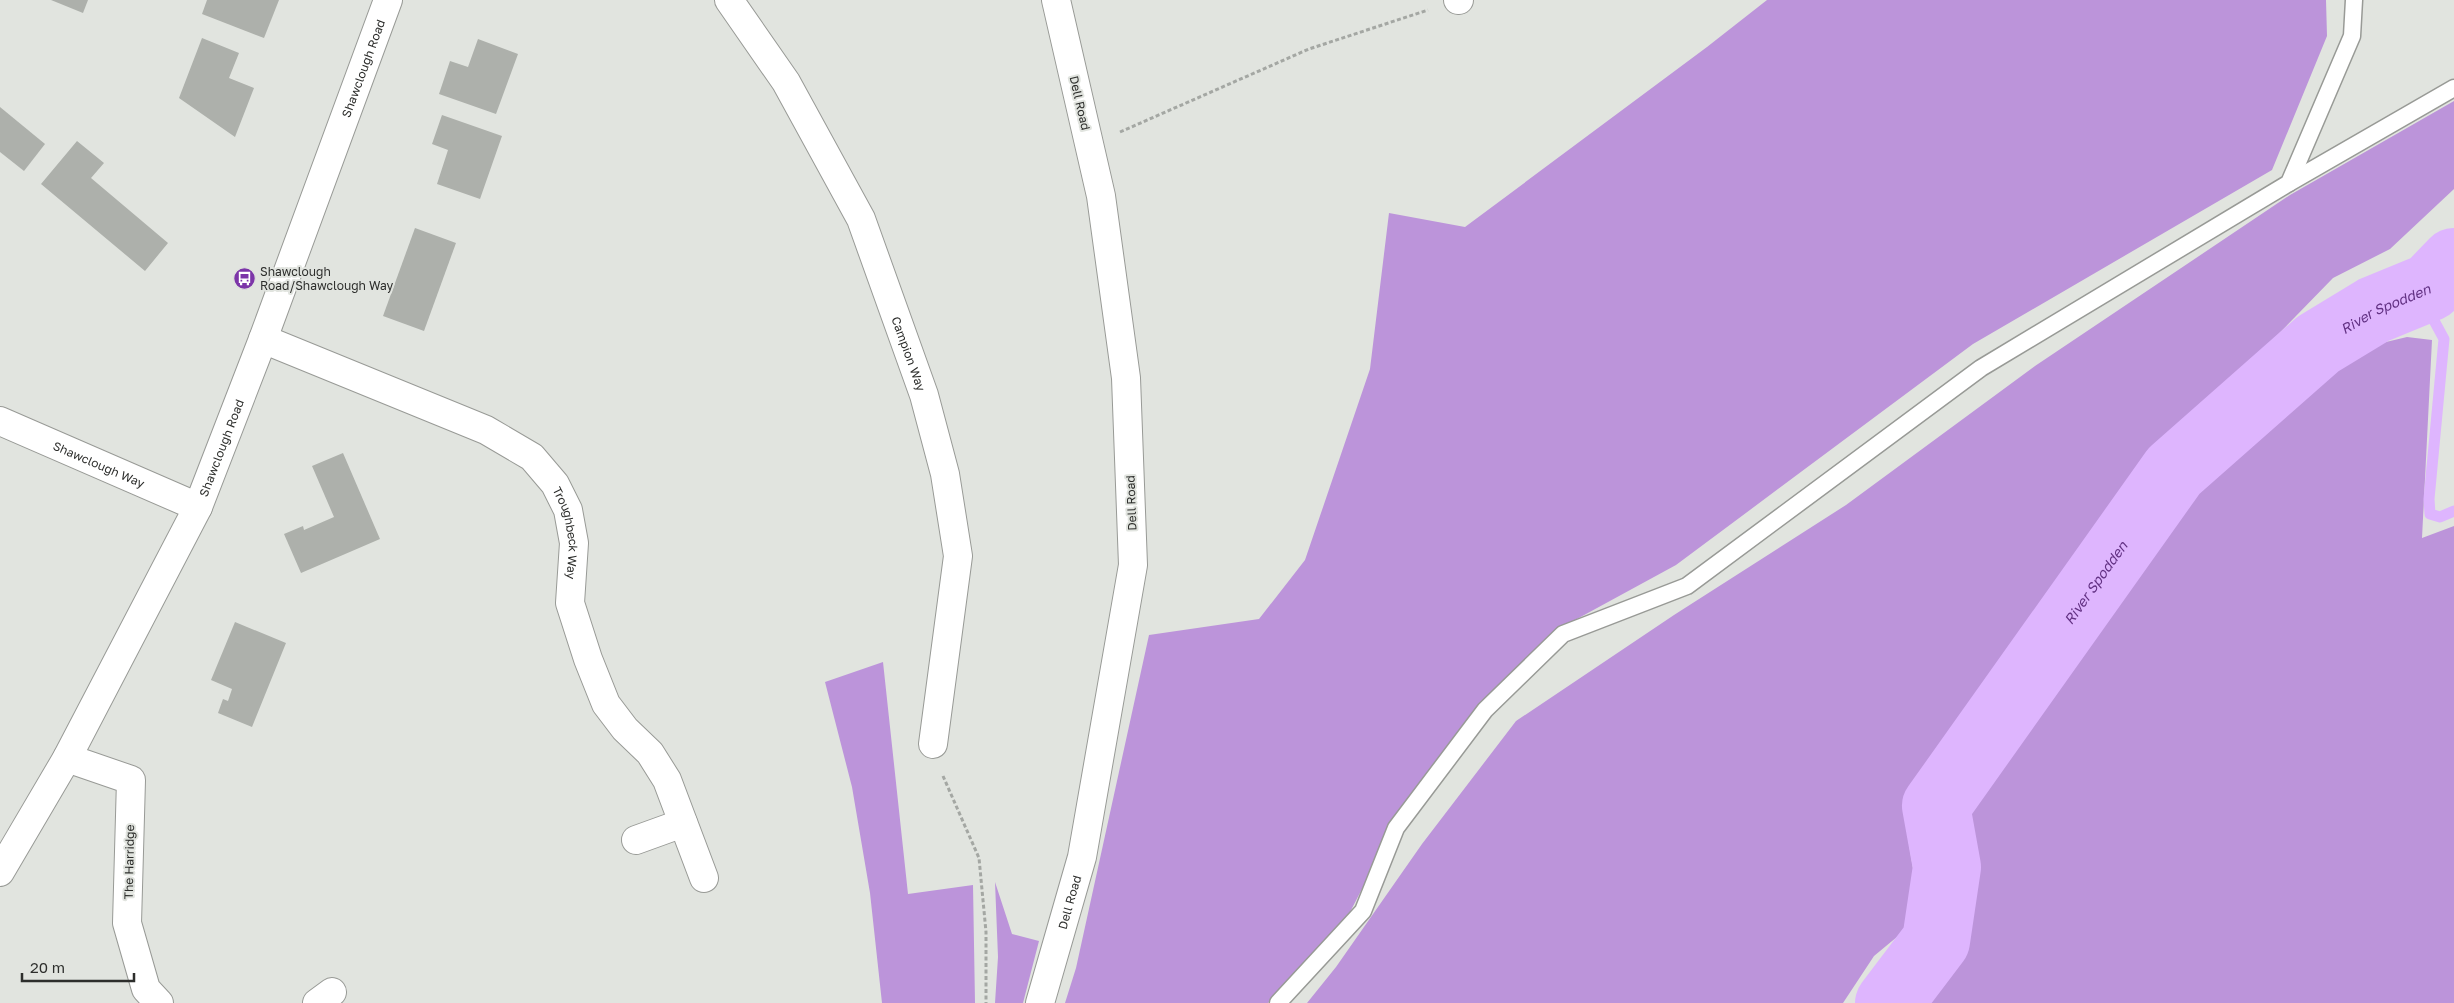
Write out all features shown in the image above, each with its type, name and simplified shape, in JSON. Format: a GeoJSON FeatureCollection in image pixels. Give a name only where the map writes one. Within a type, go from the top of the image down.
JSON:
{"type":"FeatureCollection","features":[{"type":"Feature","properties":{"kind":"street","name":"Shawclough Road"},"geometry":{"type":"LineString","coordinates":[[0,872],[68,758],[198,507],[263,339],[388,0]]}},
{"type":"Feature","properties":{"kind":"street","name":"Campion Way"},"geometry":{"type":"LineString","coordinates":[[729,0],[786,82],[861,219],[924,395],[945,474],[958,556],[933,744]]}},
{"type":"Feature","properties":{"kind":"street","name":"Dell Road"},"geometry":{"type":"LineString","coordinates":[[1040,1003],[1082,858],[1133,565],[1126,378],[1101,196],[1056,0]]}},
{"type":"Feature","properties":{"kind":"street","name":"Troughbeck Way"},"geometry":{"type":"LineString","coordinates":[[263,339],[486,430],[532,457],[555,484],[568,510],[574,543],[570,603],[599,686],[606,704],[625,729],[650,753],[667,780],[704,878]]}},
{"type":"Feature","properties":{"kind":"street","name":"Shawclough Way"},"geometry":{"type":"LineString","coordinates":[[0,421],[198,507]]}},
{"type":"Feature","properties":{"kind":"street","name":"The Harridge"},"geometry":{"type":"LineString","coordinates":[[68,758],[131,780],[127,923],[146,989],[159,1003]]}},
{"type":"Feature","properties":{"kind":"street"},"geometry":{"type":"LineString","coordinates":[[636,840],[683,823]]}},
{"type":"Feature","properties":{"kind":"lane"},"geometry":{"type":"LineString","coordinates":[[2289,183],[2352,36],[2354,0]]}},
{"type":"Feature","properties":{"kind":"lane"},"geometry":{"type":"LineString","coordinates":[[1278,1003],[1363,911],[1396,828],[1485,710],[1563,634],[1687,586],[1981,368],[2289,183],[2454,88]]}},
{"type":"Feature","properties":{"kind":"path"},"geometry":{"type":"LineString","coordinates":[[1089,145],[1309,49],[1459,0]]}},
{"type":"Feature","properties":{"kind":"path"},"geometry":{"type":"LineString","coordinates":[[933,744],[948,790],[979,858],[986,932],[986,1003]]}},
{"type":"Feature","properties":{"kind":"shaded area"},"geometry":{"type":"Polygon","coordinates":[[[1767,0],[2326,0],[2327,36],[2272,170],[1973,344],[1676,565],[1575,620],[1470,716],[1403,810],[1349,914],[1268,1003],[1065,1003],[1076,968],[1149,635],[1259,619],[1305,560],[1370,369],[1389,213],[1465,227],[1707,47],[1767,0]]]}},
{"type":"Feature","properties":{"kind":"shaded area"},"geometry":{"type":"Polygon","coordinates":[[[2454,101],[2454,189],[2390,249],[2333,278],[2158,458],[1904,814],[1921,917],[1874,956],[1843,1003],[1307,1003],[1336,967],[1422,844],[1516,721],[1674,615],[1846,505],[2035,366],[2290,195],[2454,101]]]}},
{"type":"Feature","properties":{"kind":"shaded area"},"geometry":{"type":"Polygon","coordinates":[[[2407,337],[2432,340],[2422,538],[2454,526],[2454,1003],[1912,1003],[1953,949],[1963,807],[2214,466],[2365,347],[2407,337]]]}},
{"type":"Feature","properties":{"kind":"shaded area"},"geometry":{"type":"Polygon","coordinates":[[[883,662],[908,894],[973,885],[975,1003],[882,1003],[870,893],[852,787],[825,682],[883,662]]]}},
{"type":"Feature","properties":{"kind":"shaded area"},"geometry":{"type":"Polygon","coordinates":[[[995,882],[1012,934],[1039,941],[1023,1003],[995,1003],[998,957],[995,882]]]}},
{"type":"Feature","properties":{"kind":"building"},"geometry":{"type":"Polygon","coordinates":[[[51,0],[88,0],[83,13],[51,0]]]}},
{"type":"Feature","properties":{"kind":"building"},"geometry":{"type":"Polygon","coordinates":[[[207,0],[279,0],[264,38],[202,14],[207,0]]]}},
{"type":"Feature","properties":{"kind":"building"},"geometry":{"type":"Polygon","coordinates":[[[202,38],[239,53],[229,78],[254,88],[235,137],[179,98],[202,38]]]}},
{"type":"Feature","properties":{"kind":"building"},"geometry":{"type":"Polygon","coordinates":[[[478,39],[518,54],[496,114],[439,94],[450,61],[468,67],[478,39]]]}},
{"type":"Feature","properties":{"kind":"building"},"geometry":{"type":"Polygon","coordinates":[[[0,107],[45,144],[24,171],[0,152],[0,107]]]}},
{"type":"Feature","properties":{"kind":"building"},"geometry":{"type":"Polygon","coordinates":[[[442,115],[502,136],[480,199],[437,184],[448,150],[432,144],[442,115]]]}},
{"type":"Feature","properties":{"kind":"building"},"geometry":{"type":"Polygon","coordinates":[[[77,141],[104,163],[91,178],[168,243],[145,271],[41,184],[77,141]]]}},
{"type":"Feature","properties":{"kind":"building"},"geometry":{"type":"Polygon","coordinates":[[[415,228],[456,243],[424,331],[383,316],[415,228]]]}},
{"type":"Feature","properties":{"kind":"building"},"geometry":{"type":"Polygon","coordinates":[[[343,453],[380,539],[301,573],[284,534],[303,526],[304,530],[334,517],[312,466],[343,453]]]}},
{"type":"Feature","properties":{"kind":"building"},"geometry":{"type":"Polygon","coordinates":[[[235,622],[286,643],[252,727],[218,713],[223,699],[228,701],[232,689],[211,680],[235,622]]]}},
{"type":"Feature","properties":{"kind":"waterway","name":"River Spodden"},"geometry":{"type":"LineString","coordinates":[[1889,1003],[1936,941],[1947,867],[1936,806],[2174,471],[2318,344],[2374,310],[2430,287],[2454,262]]}},
{"type":"Feature","properties":{"kind":"waterway"},"geometry":{"type":"LineString","coordinates":[[2418,291],[2444,339],[2429,499],[2430,514],[2440,517],[2454,511]]}},
{"type":"Feature","properties":{"kind":"place","name":"Shawclough Road/Shawclough Way"},"geometry":{"type":"Point","coordinates":[244,278]}}]}
